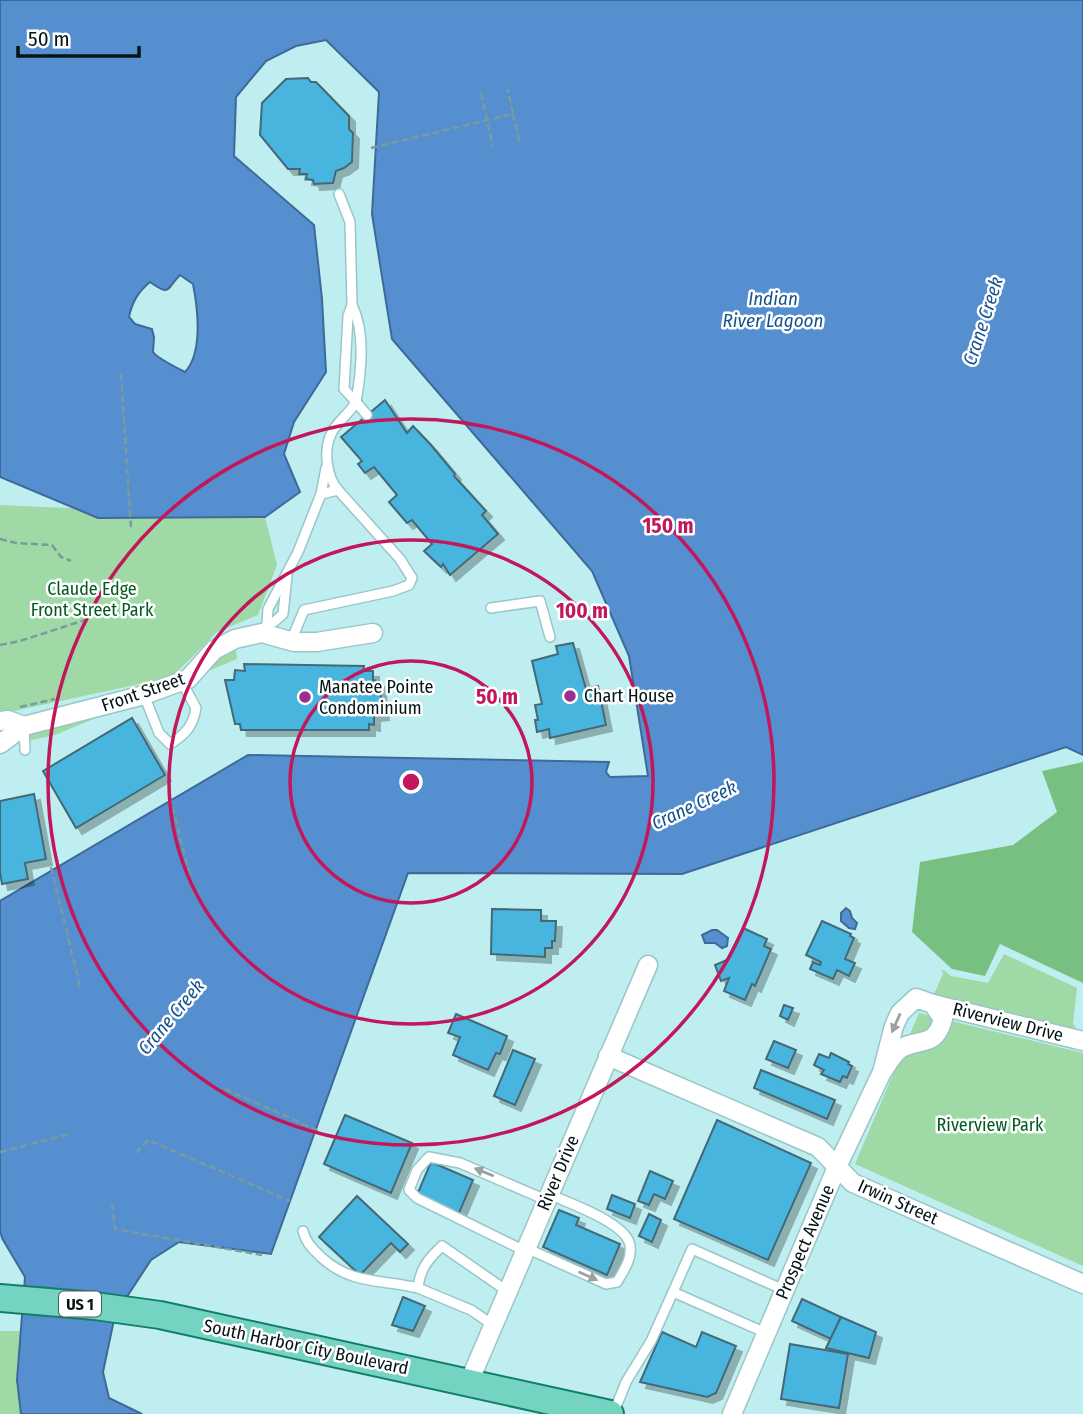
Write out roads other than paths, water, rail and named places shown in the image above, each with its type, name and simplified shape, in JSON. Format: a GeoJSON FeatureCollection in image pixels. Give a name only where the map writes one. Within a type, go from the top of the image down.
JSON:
{"type":"FeatureCollection","features":[{"type":"Feature","properties":{"kind":"main road","name":"South Harbor City Boulevard"},"geometry":{"type":"LineString","coordinates":[[0,1298],[160,1315],[612,1414]]}},
{"type":"Feature","properties":{"kind":"street"},"geometry":{"type":"LineString","coordinates":[[264,628],[290,641],[317,642],[373,633]]}},
{"type":"Feature","properties":{"kind":"street","name":"Front Street"},"geometry":{"type":"LineString","coordinates":[[0,744],[24,726],[144,695],[188,679],[214,650],[264,628]]}},
{"type":"Feature","properties":{"kind":"street","name":"Front Street"},"geometry":{"type":"LineString","coordinates":[[0,721],[8,720],[24,726]]}},
{"type":"Feature","properties":{"kind":"street","name":"River Drive"},"geometry":{"type":"LineString","coordinates":[[469,1382],[648,965]]}},
{"type":"Feature","properties":{"kind":"street","name":"Prospect Avenue"},"geometry":{"type":"LineString","coordinates":[[732,1414],[836,1167],[882,1072],[900,1013],[915,998],[933,1004],[943,1018],[938,1030],[930,1040],[899,1050],[882,1072]]}},
{"type":"Feature","properties":{"kind":"street","name":"Riverview Drive"},"geometry":{"type":"LineString","coordinates":[[933,1004],[1083,1041]]}},
{"type":"Feature","properties":{"kind":"street","name":"Irwin Street"},"geometry":{"type":"LineString","coordinates":[[608,1056],[818,1147],[853,1183],[1083,1284]]}},
{"type":"Feature","properties":{"kind":"lane"},"geometry":{"type":"LineString","coordinates":[[339,194],[350,222],[352,305],[345,339],[344,389],[367,415]]}},
{"type":"Feature","properties":{"kind":"lane"},"geometry":{"type":"LineString","coordinates":[[264,628],[276,590],[287,574],[321,494],[332,432],[350,413],[356,402],[360,335],[358,316],[352,305]]}},
{"type":"Feature","properties":{"kind":"lane"},"geometry":{"type":"LineString","coordinates":[[290,641],[304,610],[393,591],[409,585],[412,578],[400,559],[331,482],[327,466]]}},
{"type":"Feature","properties":{"kind":"lane"},"geometry":{"type":"LineString","coordinates":[[321,494],[338,490]]}},
{"type":"Feature","properties":{"kind":"lane"},"geometry":{"type":"LineString","coordinates":[[264,628],[283,614],[287,574]]}},
{"type":"Feature","properties":{"kind":"lane"},"geometry":{"type":"LineString","coordinates":[[491,608],[540,601],[550,637]]}},
{"type":"Feature","properties":{"kind":"lane"},"geometry":{"type":"LineString","coordinates":[[144,695],[159,733],[170,744],[185,735],[194,721],[197,708],[181,682]]}},
{"type":"Feature","properties":{"kind":"lane"},"geometry":{"type":"LineString","coordinates":[[24,726],[25,750]]}},
{"type":"Feature","properties":{"kind":"lane"},"geometry":{"type":"LineString","coordinates":[[429,1157],[460,1163],[547,1197],[605,1219],[626,1234],[631,1244],[628,1262],[617,1282],[606,1284],[494,1238],[417,1198],[409,1190],[417,1170],[429,1157]]}},
{"type":"Feature","properties":{"kind":"lane"},"geometry":{"type":"LineString","coordinates":[[303,1231],[306,1242],[346,1275],[370,1282],[418,1288],[471,1310],[493,1325]]}},
{"type":"Feature","properties":{"kind":"lane"},"geometry":{"type":"LineString","coordinates":[[418,1288],[419,1276],[428,1259],[442,1246],[507,1291]]}},
{"type":"Feature","properties":{"kind":"lane"},"geometry":{"type":"LineString","coordinates":[[612,1414],[626,1382],[651,1340],[692,1249],[785,1290]]}},
{"type":"Feature","properties":{"kind":"lane"},"geometry":{"type":"LineString","coordinates":[[673,1292],[766,1333]]}},
{"type":"Feature","properties":{"kind":"water","name":"Indian River Lagoon"},"geometry":{"type":"Polygon","coordinates":[[[0,0],[1083,0],[1083,755],[1066,747],[682,874],[408,873],[271,1254],[179,1242],[151,1260],[115,1315],[103,1372],[109,1398],[142,1414],[21,1414],[17,1380],[25,1277],[0,1230],[0,901],[248,755],[609,762],[606,772],[610,777],[648,776],[629,656],[592,571],[392,339],[372,214],[379,92],[326,40],[296,46],[266,61],[236,97],[234,156],[314,225],[326,372],[294,422],[284,454],[300,492],[265,517],[98,518],[0,477],[0,0]],[[180,275],[165,290],[150,282],[136,298],[129,317],[135,324],[152,329],[155,354],[185,372],[195,354],[197,342],[193,284],[180,275]]]}},
{"type":"Feature","properties":{"kind":"water"},"geometry":{"type":"Polygon","coordinates":[[[846,908],[857,923],[855,929],[849,928],[841,921],[841,913],[846,908]]]}},
{"type":"Feature","properties":{"kind":"water"},"geometry":{"type":"Polygon","coordinates":[[[717,930],[728,938],[727,946],[722,948],[715,943],[705,943],[702,935],[717,930]]]}},
{"type":"Feature","properties":{"kind":"place","name":"Chart House"},"geometry":{"type":"Point","coordinates":[570,696]}},
{"type":"Feature","properties":{"kind":"place","name":"Manatee Pointe Condominium"},"geometry":{"type":"Point","coordinates":[305,697]}},
{"type":"Feature","properties":{"kind":"water label","name":"Crane Creek"},"geometry":{"type":"Point","coordinates":[983,321]}},
{"type":"Feature","properties":{"kind":"water label","name":"Crane Creek"},"geometry":{"type":"Point","coordinates":[694,805]}},
{"type":"Feature","properties":{"kind":"water label","name":"Crane Creek"},"geometry":{"type":"Point","coordinates":[171,1017]}},
{"type":"Feature","properties":{"kind":"park label","name":"Claude Edge Front Street Park"},"geometry":{"type":"Point","coordinates":[92,599]}},
{"type":"Feature","properties":{"kind":"park label","name":"Riverview Park"},"geometry":{"type":"Point","coordinates":[990,1125]}}]}
